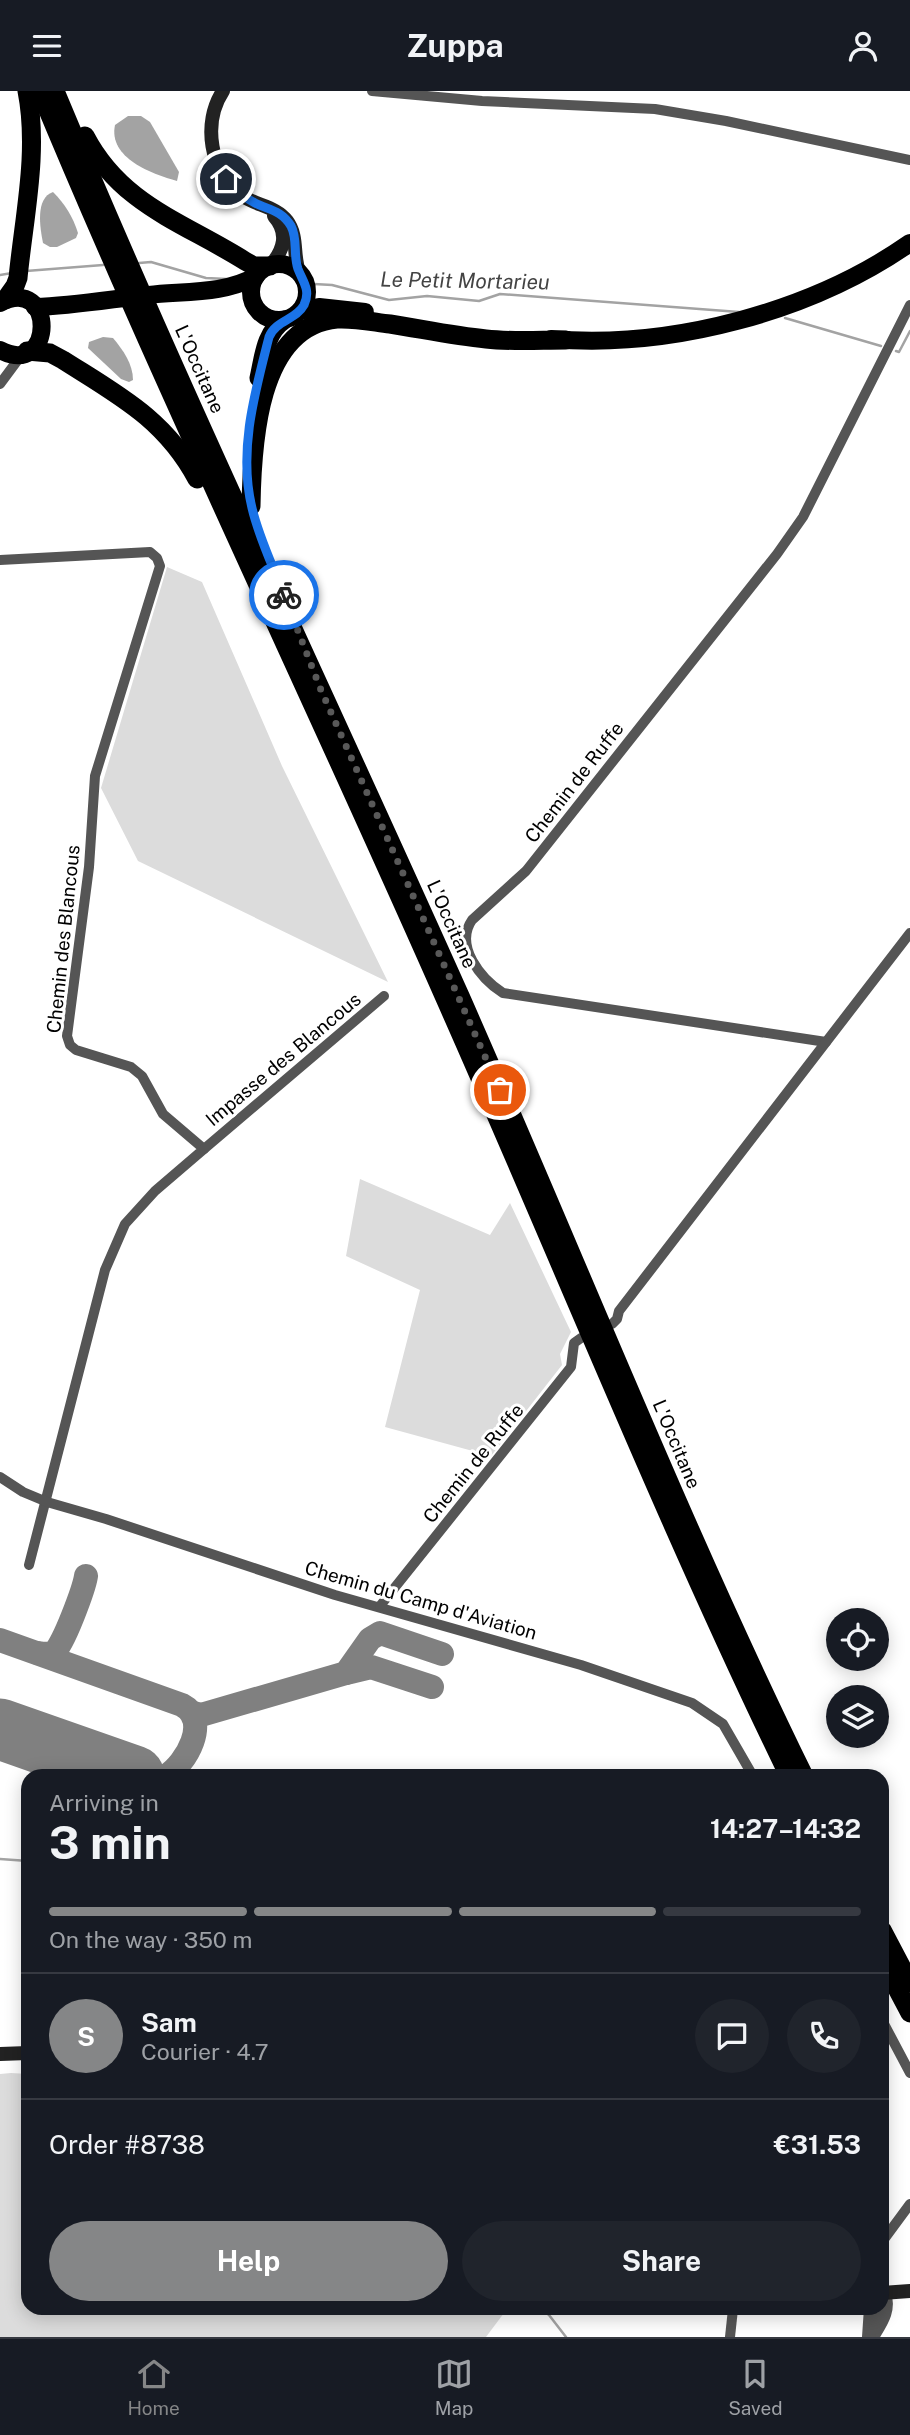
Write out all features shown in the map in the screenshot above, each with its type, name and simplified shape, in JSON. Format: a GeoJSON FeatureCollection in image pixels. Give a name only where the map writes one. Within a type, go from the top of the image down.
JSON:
{"type":"FeatureCollection","features":[{"type":"Feature","properties":{"kind":"highway"},"geometry":{"type":"LineString","coordinates":[[3,301],[18,278],[31,151],[32,118],[27,91]]}},
{"type":"Feature","properties":{"kind":"highway","name":"L'Occitane"},"geometry":{"type":"LineString","coordinates":[[40,91],[173,400],[447,1002],[708,1606],[786,1769]]}},
{"type":"Feature","properties":{"kind":"highway","name":"L'Occitane"},"geometry":{"type":"LineString","coordinates":[[55,91],[186,394],[465,1009],[720,1600],[801,1769]]}},
{"type":"Feature","properties":{"kind":"highway"},"geometry":{"type":"LineString","coordinates":[[64,91],[99,159],[136,199],[263,271]]}},
{"type":"Feature","properties":{"kind":"highway"},"geometry":{"type":"LineString","coordinates":[[292,315],[275,326],[269,337],[251,415],[247,482],[251,506],[263,541],[321,690]]}},
{"type":"Feature","properties":{"kind":"highway"},"geometry":{"type":"LineString","coordinates":[[251,506],[252,458],[271,373],[286,346],[302,332],[339,319],[362,320],[488,340],[566,340]]}},
{"type":"Feature","properties":{"kind":"highway"},"geometry":{"type":"LineString","coordinates":[[25,352],[50,353],[64,361],[135,407],[172,440],[197,478],[294,667]]}},
{"type":"Feature","properties":{"kind":"highway"},"geometry":{"type":"LineString","coordinates":[[889,1943],[910,1983]]}},
{"type":"Feature","properties":{"kind":"highway"},"geometry":{"type":"LineString","coordinates":[[889,1972],[910,2013]]}},
{"type":"Feature","properties":{"kind":"main road"},"geometry":{"type":"LineString","coordinates":[[223,91],[212,130],[212,145],[217,164],[239,194],[262,206],[275,209],[292,228],[306,302],[292,315]]}},
{"type":"Feature","properties":{"kind":"main road"},"geometry":{"type":"LineString","coordinates":[[256,307],[251,292],[263,271],[281,251],[283,233],[279,222],[262,206]]}},
{"type":"Feature","properties":{"kind":"main road"},"geometry":{"type":"LineString","coordinates":[[201,291],[235,298],[256,307],[268,318],[292,315],[319,307],[373,313],[458,329],[566,340],[604,341],[646,337],[743,319],[826,289],[908,247]]}},
{"type":"Feature","properties":{"kind":"main road"},"geometry":{"type":"LineString","coordinates":[[35,307],[201,291],[243,283],[263,271],[286,265],[325,297],[373,313]]}},
{"type":"Feature","properties":{"kind":"main road"},"geometry":{"type":"LineString","coordinates":[[0,351],[14,354],[25,352],[39,341],[42,333],[41,314],[35,307],[21,299],[3,301]]}},
{"type":"Feature","properties":{"kind":"main road"},"geometry":{"type":"LineString","coordinates":[[42,333],[68,313],[103,300]]}},
{"type":"Feature","properties":{"kind":"main road"},"geometry":{"type":"LineString","coordinates":[[0,2054],[21,2053]]}},
{"type":"Feature","properties":{"kind":"main road"},"geometry":{"type":"LineString","coordinates":[[889,2291],[910,2291]]}},
{"type":"Feature","properties":{"kind":"street"},"geometry":{"type":"LineString","coordinates":[[372,91],[482,101],[655,109],[726,121],[910,160]]}},
{"type":"Feature","properties":{"kind":"street","name":"Chemin de Ruffe"},"geometry":{"type":"LineString","coordinates":[[826,1042],[503,993],[488,983],[480,973],[467,947],[466,937],[472,920],[526,871],[777,554],[803,517],[910,305]]}},
{"type":"Feature","properties":{"kind":"street"},"geometry":{"type":"LineString","coordinates":[[0,351],[5,368],[1,383]]}},
{"type":"Feature","properties":{"kind":"street"},"geometry":{"type":"LineString","coordinates":[[1,383],[15,361],[25,352]]}},
{"type":"Feature","properties":{"kind":"street","name":"Chemin des Blancous"},"geometry":{"type":"LineString","coordinates":[[0,560],[150,552],[159,561],[160,566],[140,637],[95,776],[89,867],[67,1036],[70,1045],[76,1050],[131,1067],[142,1076],[163,1114],[204,1149]]}},
{"type":"Feature","properties":{"kind":"street"},"geometry":{"type":"LineString","coordinates":[[612,1324],[627,1300],[910,933]]}},
{"type":"Feature","properties":{"kind":"street","name":"Impasse des Blancous"},"geometry":{"type":"LineString","coordinates":[[204,1149],[384,996]]}},
{"type":"Feature","properties":{"kind":"street"},"geometry":{"type":"LineString","coordinates":[[29,1565],[105,1270],[125,1224],[155,1191],[204,1149]]}},
{"type":"Feature","properties":{"kind":"street","name":"Chemin de Ruffe"},"geometry":{"type":"LineString","coordinates":[[380,1606],[571,1367],[574,1343],[581,1338]]}},
{"type":"Feature","properties":{"kind":"street","name":"Chemin du Camp d'Aviation"},"geometry":{"type":"LineString","coordinates":[[0,1477],[23,1492],[47,1502],[323,1591],[581,1665],[692,1703],[723,1724],[749,1769]]}},
{"type":"Feature","properties":{"kind":"street"},"geometry":{"type":"LineString","coordinates":[[889,2033],[910,2073]]}},
{"type":"Feature","properties":{"kind":"street"},"geometry":{"type":"LineString","coordinates":[[889,2234],[910,2204]]}},
{"type":"Feature","properties":{"kind":"street"},"geometry":{"type":"LineString","coordinates":[[730,2337],[732,2315]]}},
{"type":"Feature","properties":{"kind":"street"},"geometry":{"type":"LineString","coordinates":[[871,2315],[871,2337]]}},
{"type":"Feature","properties":{"kind":"street"},"geometry":{"type":"LineString","coordinates":[[871,2337],[885,2315]]}},
{"type":"Feature","properties":{"kind":"shaded area"},"geometry":{"type":"Polygon","coordinates":[[[128,116],[141,116],[150,122],[179,172],[177,181],[134,163],[118,147],[115,125],[128,116]]]}},
{"type":"Feature","properties":{"kind":"shaded area"},"geometry":{"type":"Polygon","coordinates":[[[53,192],[68,211],[78,233],[76,238],[57,247],[43,243],[40,222],[43,200],[53,192]]]}},
{"type":"Feature","properties":{"kind":"shaded area"},"geometry":{"type":"Polygon","coordinates":[[[103,337],[113,338],[120,347],[129,363],[133,380],[129,382],[121,379],[88,348],[89,342],[103,337]]]}},
{"type":"Feature","properties":{"kind":"shaded area"},"geometry":{"type":"Polygon","coordinates":[[[167,567],[202,582],[282,766],[388,982],[138,861],[101,788],[167,567]]]}},
{"type":"Feature","properties":{"kind":"shaded area"},"geometry":{"type":"Polygon","coordinates":[[[360,1179],[490,1235],[510,1203],[571,1332],[560,1354],[562,1365],[491,1456],[385,1427],[420,1290],[346,1256],[360,1179]]]}},
{"type":"Feature","properties":{"kind":"shaded area"},"geometry":{"type":"Polygon","coordinates":[[[0,2074],[21,2074],[21,2315],[502,2315],[486,2337],[0,2337],[0,2074]]]}},
{"type":"Feature","properties":{"kind":"waterway","name":"Le Petit Mortarieu"},"geometry":{"type":"LineString","coordinates":[[139,263],[151,262],[206,278],[227,279]]}},
{"type":"Feature","properties":{"kind":"waterway","name":"Le Petit Mortarieu"},"geometry":{"type":"LineString","coordinates":[[26,271],[103,265]]}},
{"type":"Feature","properties":{"kind":"waterway","name":"Le Petit Mortarieu"},"geometry":{"type":"LineString","coordinates":[[0,275],[12,273]]}},
{"type":"Feature","properties":{"kind":"waterway","name":"Le Petit Mortarieu"},"geometry":{"type":"LineString","coordinates":[[314,284],[332,285],[389,300],[427,296],[479,301],[500,294],[739,312]]}},
{"type":"Feature","properties":{"kind":"waterway","name":"Le Petit Mortarieu"},"geometry":{"type":"LineString","coordinates":[[785,318],[881,346]]}},
{"type":"Feature","properties":{"kind":"waterway","name":"Le Petit Mortarieu"},"geometry":{"type":"LineString","coordinates":[[896,351],[899,352],[910,331]]}},
{"type":"Feature","properties":{"kind":"waterway"},"geometry":{"type":"LineString","coordinates":[[0,1859],[21,1860]]}},
{"type":"Feature","properties":{"kind":"waterway"},"geometry":{"type":"LineString","coordinates":[[549,2315],[566,2337]]}},
{"type":"Feature","properties":{"kind":"taxiway"},"geometry":{"type":"LineString","coordinates":[[38,1653],[51,1653],[59,1647],[86,1576]]}},
{"type":"Feature","properties":{"kind":"taxiway"},"geometry":{"type":"LineString","coordinates":[[193,1713],[201,1715],[346,1673],[370,1639],[380,1633],[442,1654]]}},
{"type":"Feature","properties":{"kind":"taxiway"},"geometry":{"type":"LineString","coordinates":[[0,1640],[182,1705],[195,1721],[195,1731],[187,1752],[175,1769]]}},
{"type":"Feature","properties":{"kind":"taxiway"},"geometry":{"type":"LineString","coordinates":[[346,1673],[371,1667],[432,1687]]}},
{"type":"Feature","properties":{"kind":"runway"},"geometry":{"type":"LineString","coordinates":[[0,1729],[114,1769]]}},
{"type":"Feature","properties":{"kind":"way so far"},"geometry":{"type":"LineString","coordinates":[[284,595],[321,690],[500,1090]]}},
{"type":"Feature","properties":{"kind":"route"},"geometry":{"type":"LineString","coordinates":[[226,179],[239,194],[254,203],[275,209],[292,228],[298,268],[306,282],[306,302],[300,311],[271,331],[251,415],[247,457],[247,482],[255,521],[284,595]]}}]}
